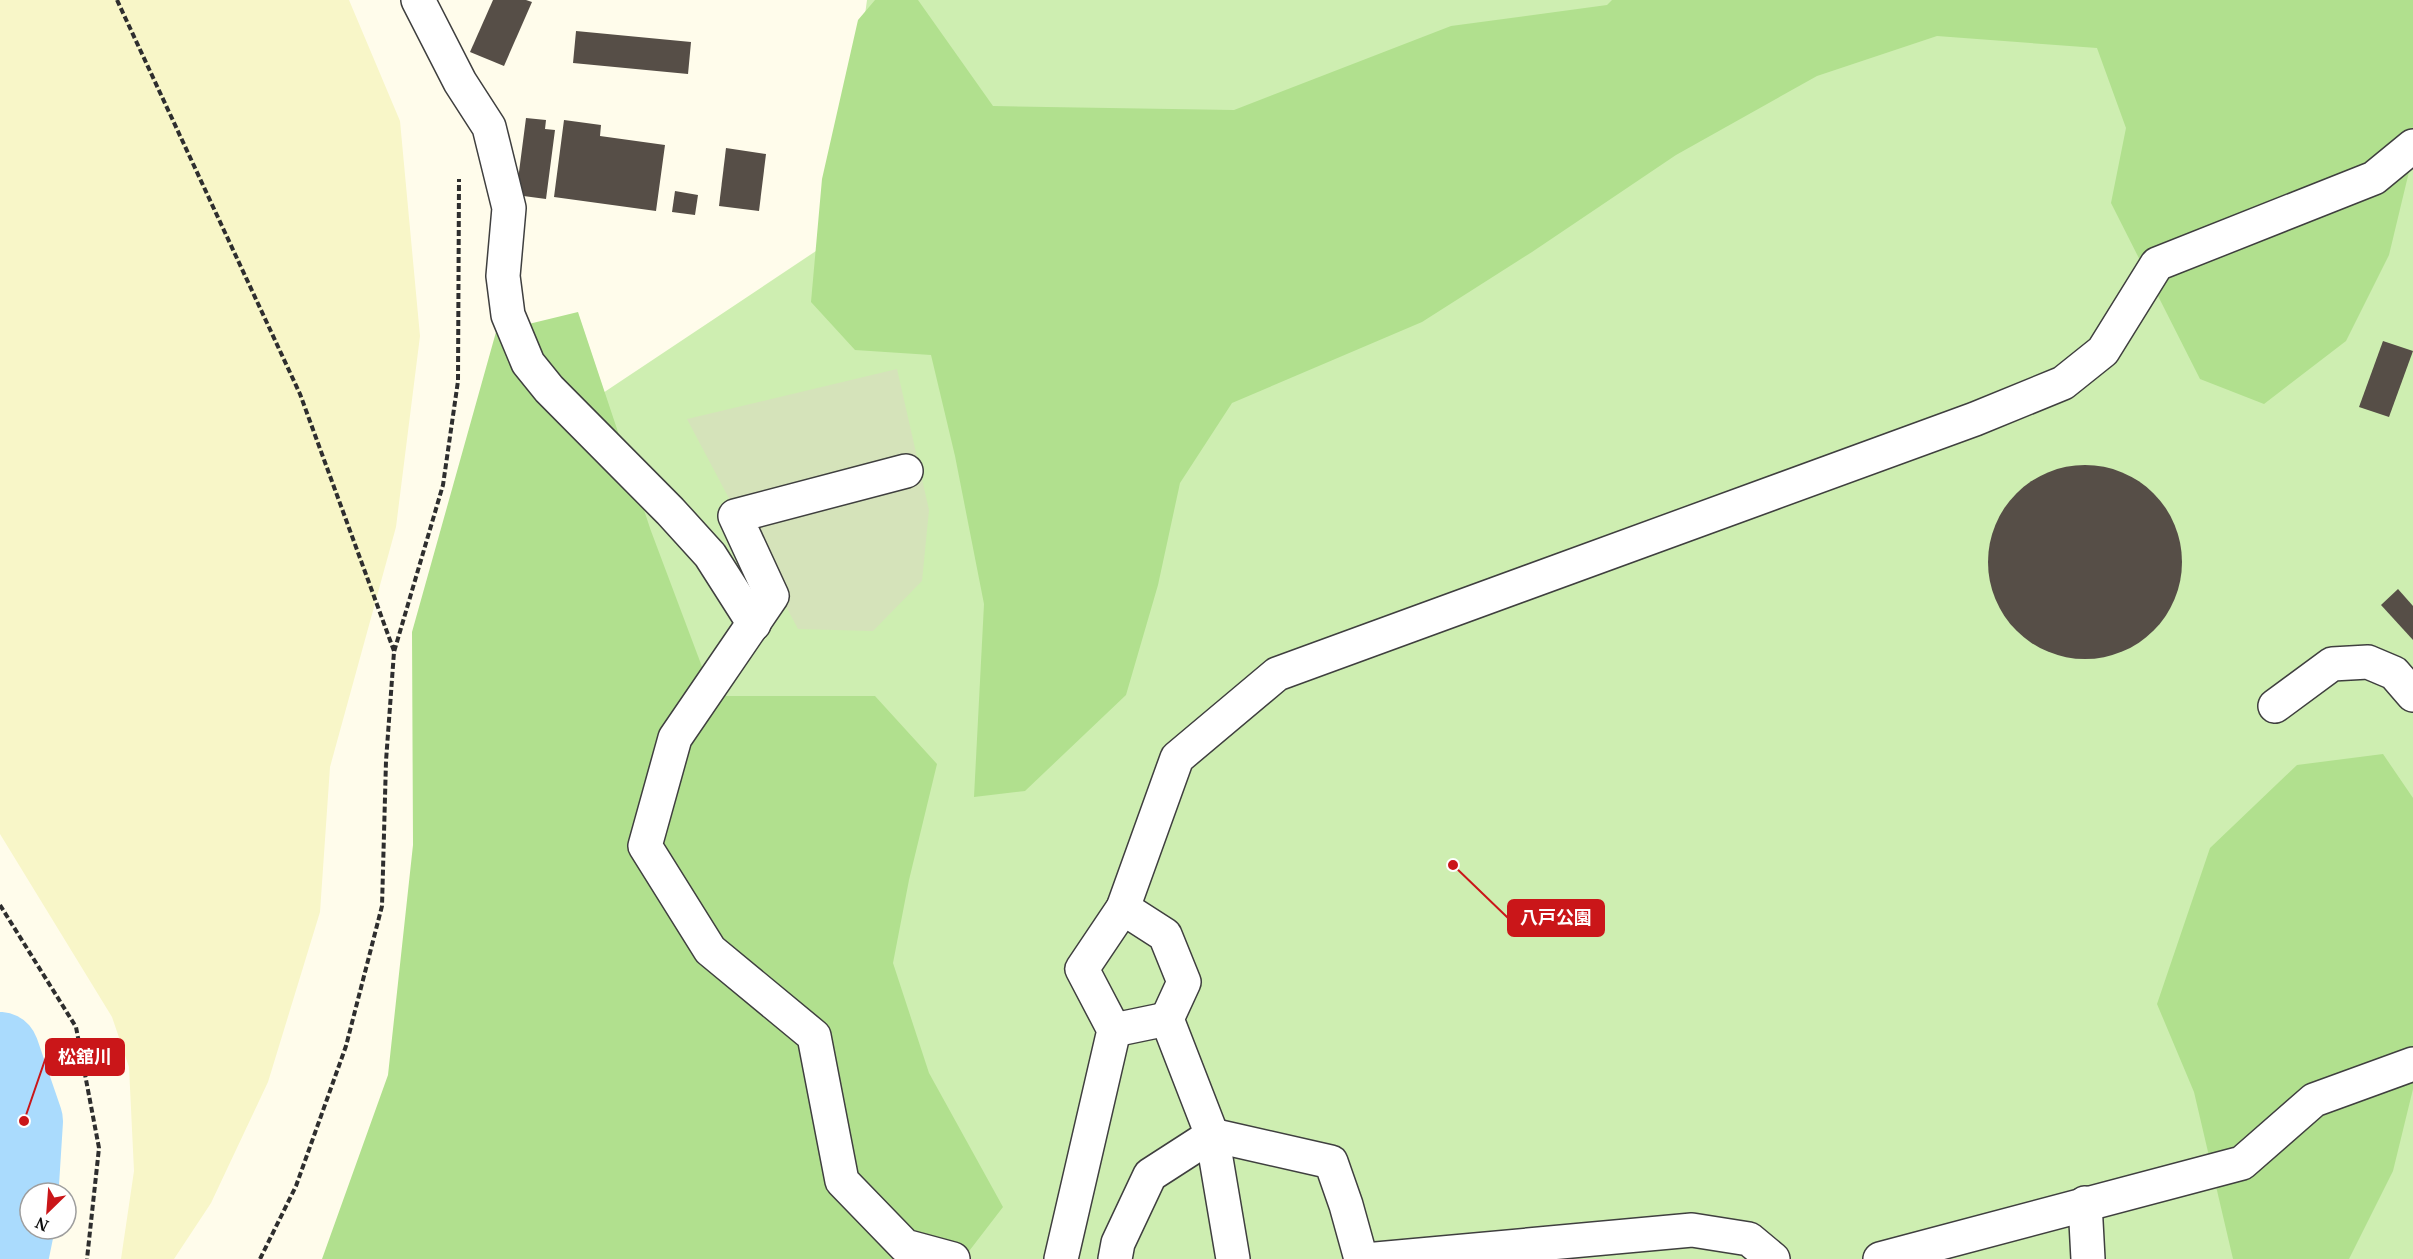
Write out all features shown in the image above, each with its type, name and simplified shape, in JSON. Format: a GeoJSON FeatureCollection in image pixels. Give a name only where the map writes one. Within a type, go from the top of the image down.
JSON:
{"type":"FeatureCollection","features":[{"type":"Feature","properties":{"kind":"street"},"geometry":{"type":"LineString","coordinates":[[418,0],[460,82],[489,127],[509,208],[503,276],[508,315],[528,363],[549,389],[670,510],[710,555],[754,624]]}},
{"type":"Feature","properties":{"kind":"street"},"geometry":{"type":"LineString","coordinates":[[1061,1259],[1114,1030],[1083,969],[1124,909],[1177,758],[1277,674],[1975,419],[2063,383],[2103,351],[2157,264],[2374,178],[2413,146]]}},
{"type":"Feature","properties":{"kind":"street"},"geometry":{"type":"LineString","coordinates":[[906,471],[735,516],[772,596],[675,738],[645,846],[710,950],[814,1036],[842,1181],[905,1246],[953,1259]]}},
{"type":"Feature","properties":{"kind":"street"},"geometry":{"type":"LineString","coordinates":[[2275,706],[2332,664],[2368,662],[2394,673],[2413,694]]}},
{"type":"Feature","properties":{"kind":"street"},"geometry":{"type":"LineString","coordinates":[[1124,909],[1165,935],[1184,982],[1167,1020],[1212,1135],[1233,1259]]}},
{"type":"Feature","properties":{"kind":"street"},"geometry":{"type":"LineString","coordinates":[[1114,1030],[1167,1020]]}},
{"type":"Feature","properties":{"kind":"street"},"geometry":{"type":"LineString","coordinates":[[1880,1259],[2242,1163],[2314,1100],[2413,1064]]}},
{"type":"Feature","properties":{"kind":"street"},"geometry":{"type":"LineString","coordinates":[[1115,1259],[1118,1243],[1150,1175],[1212,1135],[1330,1162],[1347,1205],[1361,1259]]}},
{"type":"Feature","properties":{"kind":"street"},"geometry":{"type":"LineString","coordinates":[[2085,1203],[2088,1259]]}},
{"type":"Feature","properties":{"kind":"street"},"geometry":{"type":"LineString","coordinates":[[1376,1259],[1692,1230],[1749,1239],[1773,1259]]}},
{"type":"Feature","properties":{"kind":"path"},"geometry":{"type":"LineString","coordinates":[[117,0],[300,394],[394,651]]}},
{"type":"Feature","properties":{"kind":"path"},"geometry":{"type":"LineString","coordinates":[[260,1259],[296,1186],[346,1046],[382,906],[386,761],[394,651],[443,485],[456,393],[459,177]]}},
{"type":"Feature","properties":{"kind":"path"},"geometry":{"type":"LineString","coordinates":[[0,905],[76,1027],[99,1148],[87,1259]]}},
{"type":"Feature","properties":{"kind":"shaded area"},"geometry":{"type":"Polygon","coordinates":[[[0,0],[349,0],[400,121],[420,336],[396,527],[330,767],[320,912],[268,1082],[211,1203],[174,1259],[121,1259],[134,1171],[129,1067],[112,1017],[0,834],[0,0]]]}},
{"type":"Feature","properties":{"kind":"green space"},"geometry":{"type":"Polygon","coordinates":[[[867,0],[2413,0],[2413,1259],[501,1259],[486,471],[834,239],[867,0]]]}},
{"type":"Feature","properties":{"kind":"green space"},"geometry":{"type":"Polygon","coordinates":[[[875,0],[918,0],[993,106],[1234,110],[1451,26],[1607,5],[1612,0],[2413,0],[2413,155],[2389,255],[2346,341],[2264,404],[2200,379],[2111,203],[2126,128],[2097,48],[1937,36],[1817,76],[1676,155],[1532,252],[1422,322],[1232,403],[1180,483],[1158,585],[1126,695],[1025,791],[974,797],[984,604],[955,456],[931,355],[855,350],[811,302],[822,179],[858,20],[875,0]]]}},
{"type":"Feature","properties":{"kind":"green space"},"geometry":{"type":"Polygon","coordinates":[[[578,312],[651,531],[713,696],[875,696],[937,764],[909,880],[893,963],[929,1073],[1003,1207],[963,1259],[322,1259],[388,1075],[413,845],[412,632],[496,332],[578,312]]]}},
{"type":"Feature","properties":{"kind":"green space"},"geometry":{"type":"Polygon","coordinates":[[[897,369],[929,510],[922,581],[873,631],[798,629],[687,419],[897,369]]]}},
{"type":"Feature","properties":{"kind":"green space"},"geometry":{"type":"Polygon","coordinates":[[[2383,754],[2413,798],[2413,1089],[2393,1171],[2349,1259],[2233,1259],[2194,1092],[2157,1004],[2210,848],[2297,765],[2383,754]]]}},
{"type":"Feature","properties":{"kind":"building"},"geometry":{"type":"Polygon","coordinates":[[[493,0],[532,2],[504,66],[470,52],[493,0]]]}},
{"type":"Feature","properties":{"kind":"building"},"geometry":{"type":"Polygon","coordinates":[[[576,31],[691,42],[688,74],[573,63],[576,31]]]}},
{"type":"Feature","properties":{"kind":"building"},"geometry":{"type":"Polygon","coordinates":[[[526,118],[546,120],[545,129],[555,130],[546,199],[516,195],[526,118]]]}},
{"type":"Feature","properties":{"kind":"building"},"geometry":{"type":"Polygon","coordinates":[[[564,120],[601,125],[600,136],[665,145],[656,211],[554,197],[564,120]]]}},
{"type":"Feature","properties":{"kind":"building"},"geometry":{"type":"Polygon","coordinates":[[[726,148],[766,154],[759,211],[719,206],[726,148]]]}},
{"type":"Feature","properties":{"kind":"building"},"geometry":{"type":"Polygon","coordinates":[[[675,191],[698,195],[695,215],[672,212],[675,191]]]}},
{"type":"Feature","properties":{"kind":"building"},"geometry":{"type":"Polygon","coordinates":[[[2383,341],[2413,351],[2389,417],[2359,407],[2383,341]]]}},
{"type":"Feature","properties":{"kind":"building"},"geometry":{"type":"Polygon","coordinates":[[[2095,465],[2131,476],[2154,493],[2166,508],[2175,525],[2181,543],[2181,581],[2175,599],[2166,616],[2154,631],[2139,643],[2122,652],[2104,658],[2075,659],[2039,648],[2010,624],[1999,608],[1989,581],[1988,552],[1999,516],[2023,487],[2039,476],[2066,466],[2095,465]]]}},
{"type":"Feature","properties":{"kind":"building"},"geometry":{"type":"Polygon","coordinates":[[[2398,589],[2413,606],[2413,640],[2381,605],[2398,589]]]}},
{"type":"Feature","properties":{"kind":"waterway"},"geometry":{"type":"LineString","coordinates":[[0,1051],[24,1121],[18,1215],[9,1259]]}},
{"type":"Feature","properties":{"kind":"place","name":"八戸公園"},"geometry":{"type":"Point","coordinates":[1453,865]}},
{"type":"Feature","properties":{"kind":"place","name":"松舘川"},"geometry":{"type":"Point","coordinates":[24,1121]}}]}
